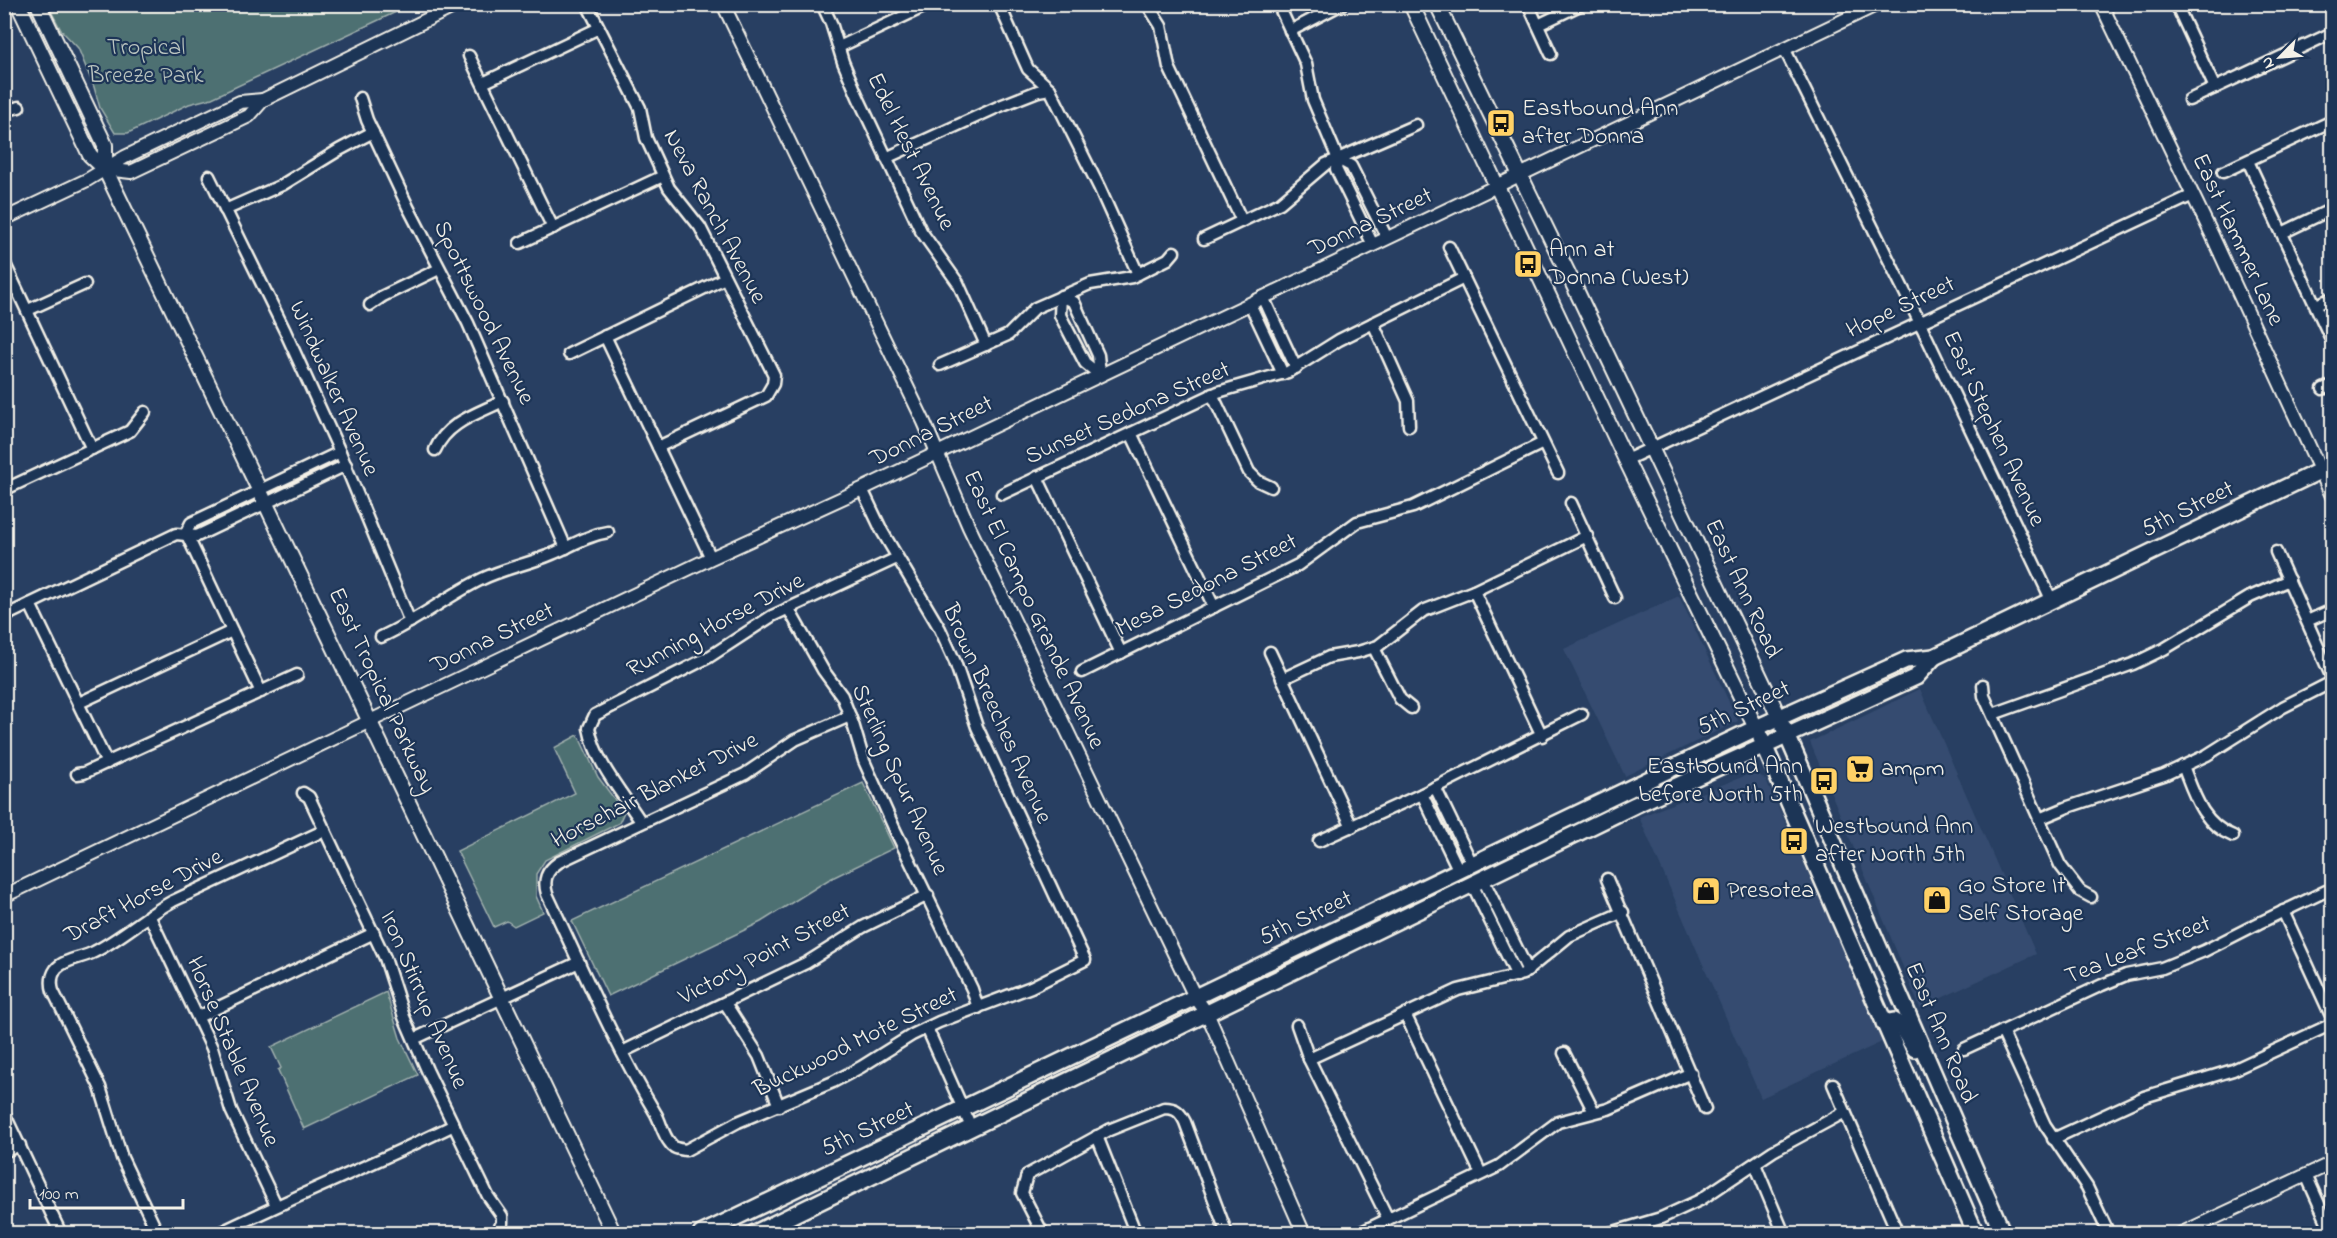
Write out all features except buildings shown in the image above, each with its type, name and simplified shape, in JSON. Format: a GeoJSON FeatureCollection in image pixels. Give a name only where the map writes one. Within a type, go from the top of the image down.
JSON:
{"type":"FeatureCollection","features":[{"type":"Feature","properties":{"kind":"main road","name":"East Tropical Parkway"},"geometry":{"type":"LineString","coordinates":[[18,4],[90,155],[105,169],[614,1233]]}},
{"type":"Feature","properties":{"kind":"main road","name":"East Tropical Parkway"},"geometry":{"type":"LineString","coordinates":[[38,4],[105,145],[105,169]]}},
{"type":"Feature","properties":{"kind":"main road","name":"East Ann Road"},"geometry":{"type":"LineString","coordinates":[[1411,4],[1626,460],[1766,746],[1976,1233]]}},
{"type":"Feature","properties":{"kind":"main road","name":"East Ann Road"},"geometry":{"type":"LineString","coordinates":[[1437,4],[1788,736],[2003,1233]]}},
{"type":"Feature","properties":{"kind":"main road","name":"5th Street"},"geometry":{"type":"LineString","coordinates":[[701,1233],[1779,717],[1906,660],[1934,657],[2327,468]]}},
{"type":"Feature","properties":{"kind":"main road","name":"5th Street"},"geometry":{"type":"LineString","coordinates":[[753,1233],[1651,797],[1916,677],[1934,657]]}},
{"type":"Feature","properties":{"kind":"main road"},"geometry":{"type":"LineString","coordinates":[[1477,882],[1485,870],[1528,837]]}},
{"type":"Feature","properties":{"kind":"main road"},"geometry":{"type":"LineString","coordinates":[[1421,909],[1463,876],[1466,867]]}},
{"type":"Feature","properties":{"kind":"main road"},"geometry":{"type":"LineString","coordinates":[[1884,1023],[1894,1021],[1900,1025],[1934,1076]]}},
{"type":"Feature","properties":{"kind":"street"},"geometry":{"type":"LineString","coordinates":[[4,219],[105,169],[131,172],[249,116],[263,100],[459,4]]}},
{"type":"Feature","properties":{"kind":"street","name":"Neva Ranch Avenue"},"geometry":{"type":"LineString","coordinates":[[587,4],[640,108],[646,138],[663,176],[673,195],[700,227],[774,375],[773,384],[766,396],[658,447]]}},
{"type":"Feature","properties":{"kind":"street","name":"East El Campo Grande Avenue"},"geometry":{"type":"LineString","coordinates":[[723,4],[919,411],[974,538],[1195,997],[1207,1013],[1304,1233]]}},
{"type":"Feature","properties":{"kind":"street","name":"Edel Hest Avenue"},"geometry":{"type":"LineString","coordinates":[[822,4],[858,97],[921,231],[958,283],[986,345]]}},
{"type":"Feature","properties":{"kind":"street"},"geometry":{"type":"LineString","coordinates":[[839,47],[930,4]]}},
{"type":"Feature","properties":{"kind":"street"},"geometry":{"type":"LineString","coordinates":[[999,4],[1028,69],[1050,88],[1099,187],[1138,274]]}},
{"type":"Feature","properties":{"kind":"street"},"geometry":{"type":"LineString","coordinates":[[1147,4],[1161,26],[1169,67],[1242,221]]}},
{"type":"Feature","properties":{"kind":"street"},"geometry":{"type":"LineString","coordinates":[[1278,4],[1306,64],[1313,100],[1338,159],[1336,169],[1373,245]]}},
{"type":"Feature","properties":{"kind":"street"},"geometry":{"type":"LineString","coordinates":[[1290,30],[1342,4]]}},
{"type":"Feature","properties":{"kind":"street"},"geometry":{"type":"LineString","coordinates":[[1528,4],[1551,54]]}},
{"type":"Feature","properties":{"kind":"street"},"geometry":{"type":"LineString","coordinates":[[1538,25],[1582,4]]}},
{"type":"Feature","properties":{"kind":"street","name":"Donna Street"},"geometry":{"type":"LineString","coordinates":[[4,896],[1878,4]]}},
{"type":"Feature","properties":{"kind":"street","name":"East Hammer Lane"},"geometry":{"type":"LineString","coordinates":[[2101,4],[2327,468],[2332,496]]}},
{"type":"Feature","properties":{"kind":"street"},"geometry":{"type":"LineString","coordinates":[[2176,4],[2215,88]]}},
{"type":"Feature","properties":{"kind":"street"},"geometry":{"type":"LineString","coordinates":[[483,83],[599,28]]}},
{"type":"Feature","properties":{"kind":"street"},"geometry":{"type":"LineString","coordinates":[[2189,100],[2332,33]]}},
{"type":"Feature","properties":{"kind":"street","name":"East Stephen Avenue"},"geometry":{"type":"LineString","coordinates":[[1785,50],[1920,323],[2052,601]]}},
{"type":"Feature","properties":{"kind":"street"},"geometry":{"type":"LineString","coordinates":[[469,56],[553,228]]}},
{"type":"Feature","properties":{"kind":"street"},"geometry":{"type":"LineString","coordinates":[[886,158],[999,106],[1050,88]]}},
{"type":"Feature","properties":{"kind":"street","name":"Spottswood Avenue"},"geometry":{"type":"LineString","coordinates":[[360,98],[361,106],[373,132],[439,269],[468,323],[566,548]]}},
{"type":"Feature","properties":{"kind":"street"},"geometry":{"type":"LineString","coordinates":[[4,111],[19,107]]}},
{"type":"Feature","properties":{"kind":"street"},"geometry":{"type":"LineString","coordinates":[[2223,172],[2332,121]]}},
{"type":"Feature","properties":{"kind":"street"},"geometry":{"type":"LineString","coordinates":[[1204,239],[1281,203],[1326,164],[1416,125]]}},
{"type":"Feature","properties":{"kind":"street"},"geometry":{"type":"LineString","coordinates":[[225,210],[296,177],[373,132]]}},
{"type":"Feature","properties":{"kind":"street"},"geometry":{"type":"LineString","coordinates":[[1338,159],[1351,166],[1386,238]]}},
{"type":"Feature","properties":{"kind":"street"},"geometry":{"type":"LineString","coordinates":[[2248,161],[2332,341]]}},
{"type":"Feature","properties":{"kind":"street","name":"Windwalker Avenue"},"geometry":{"type":"LineString","coordinates":[[209,176],[285,331],[346,465],[410,622]]}},
{"type":"Feature","properties":{"kind":"street"},"geometry":{"type":"LineString","coordinates":[[520,243],[663,176]]}},
{"type":"Feature","properties":{"kind":"street","name":"Hope Street"},"geometry":{"type":"LineString","coordinates":[[1626,460],[2193,195]]}},
{"type":"Feature","properties":{"kind":"street"},"geometry":{"type":"LineString","coordinates":[[2282,233],[2332,209]]}},
{"type":"Feature","properties":{"kind":"street"},"geometry":{"type":"LineString","coordinates":[[1449,247],[1558,473]]}},
{"type":"Feature","properties":{"kind":"street"},"geometry":{"type":"LineString","coordinates":[[940,365],[1008,335],[1035,308],[1090,284],[1132,277],[1168,259],[1174,252]]}},
{"type":"Feature","properties":{"kind":"street"},"geometry":{"type":"LineString","coordinates":[[4,262],[92,449]]}},
{"type":"Feature","properties":{"kind":"street"},"geometry":{"type":"LineString","coordinates":[[370,305],[383,296],[439,269]]}},
{"type":"Feature","properties":{"kind":"street"},"geometry":{"type":"LineString","coordinates":[[569,354],[725,278]]}},
{"type":"Feature","properties":{"kind":"street","name":"Sunset Sedona Street"},"geometry":{"type":"LineString","coordinates":[[1002,494],[1212,394],[1229,387],[1283,374],[1296,368],[1339,340],[1464,278]]}},
{"type":"Feature","properties":{"kind":"street"},"geometry":{"type":"LineString","coordinates":[[27,310],[85,284]]}},
{"type":"Feature","properties":{"kind":"street"},"geometry":{"type":"LineString","coordinates":[[1061,296],[1074,302],[1098,355],[1100,375]]}},
{"type":"Feature","properties":{"kind":"street"},"geometry":{"type":"LineString","coordinates":[[1061,296],[1059,312],[1085,363],[1100,375]]}},
{"type":"Feature","properties":{"kind":"street"},"geometry":{"type":"LineString","coordinates":[[1263,297],[1296,368]]}},
{"type":"Feature","properties":{"kind":"street"},"geometry":{"type":"LineString","coordinates":[[2316,306],[2332,298]]}},
{"type":"Feature","properties":{"kind":"street"},"geometry":{"type":"LineString","coordinates":[[1250,304],[1283,374]]}},
{"type":"Feature","properties":{"kind":"street"},"geometry":{"type":"LineString","coordinates":[[1372,323],[1408,401],[1409,426]]}},
{"type":"Feature","properties":{"kind":"street"},"geometry":{"type":"LineString","coordinates":[[605,336],[711,558]]}},
{"type":"Feature","properties":{"kind":"street"},"geometry":{"type":"LineString","coordinates":[[1212,394],[1249,472],[1258,481],[1271,487]]}},
{"type":"Feature","properties":{"kind":"street"},"geometry":{"type":"LineString","coordinates":[[435,450],[439,441],[455,424],[503,401]]}},
{"type":"Feature","properties":{"kind":"street"},"geometry":{"type":"LineString","coordinates":[[4,492],[10,487],[130,431],[145,412]]}},
{"type":"Feature","properties":{"kind":"street"},"geometry":{"type":"LineString","coordinates":[[1131,433],[1214,607]]}},
{"type":"Feature","properties":{"kind":"street","name":"Mesa Sedona Street"},"geometry":{"type":"LineString","coordinates":[[1082,672],[1308,560],[1357,522],[1413,507],[1543,443]]}},
{"type":"Feature","properties":{"kind":"street"},"geometry":{"type":"LineString","coordinates":[[186,533],[191,523],[340,452]]}},
{"type":"Feature","properties":{"kind":"street"},"geometry":{"type":"LineString","coordinates":[[4,619],[11,613],[176,534],[186,533],[197,536],[346,465]]}},
{"type":"Feature","properties":{"kind":"street"},"geometry":{"type":"LineString","coordinates":[[1037,477],[1121,653]]}},
{"type":"Feature","properties":{"kind":"street","name":"Brown Breeches Avenue"},"geometry":{"type":"LineString","coordinates":[[862,489],[897,558],[947,644],[977,727],[1085,960]]}},
{"type":"Feature","properties":{"kind":"street"},"geometry":{"type":"LineString","coordinates":[[1571,503],[1615,598]]}},
{"type":"Feature","properties":{"kind":"street"},"geometry":{"type":"LineString","coordinates":[[381,637],[480,580],[608,532]]}},
{"type":"Feature","properties":{"kind":"street"},"geometry":{"type":"LineString","coordinates":[[186,533],[261,692]]}},
{"type":"Feature","properties":{"kind":"street"},"geometry":{"type":"LineString","coordinates":[[1282,679],[1329,657],[1374,648],[1423,611],[1474,591],[1587,536]]}},
{"type":"Feature","properties":{"kind":"street"},"geometry":{"type":"LineString","coordinates":[[2039,819],[2164,775],[2183,766],[2225,745],[2283,707],[2332,680],[2276,552]]}},
{"type":"Feature","properties":{"kind":"street","name":"Running Horse Drive"},"geometry":{"type":"LineString","coordinates":[[641,822],[604,768],[589,728],[595,715],[693,666],[754,626],[788,608],[897,558]]}},
{"type":"Feature","properties":{"kind":"street"},"geometry":{"type":"LineString","coordinates":[[1993,714],[2133,664],[2164,649],[2250,597],[2289,580]]}},
{"type":"Feature","properties":{"kind":"street"},"geometry":{"type":"LineString","coordinates":[[1474,591],[1542,736]]}},
{"type":"Feature","properties":{"kind":"street"},"geometry":{"type":"LineString","coordinates":[[30,604],[107,763]]}},
{"type":"Feature","properties":{"kind":"street","name":"Sterling Spur Avenue"},"geometry":{"type":"LineString","coordinates":[[788,608],[823,670],[842,696],[864,761],[972,989],[978,1008]]}},
{"type":"Feature","properties":{"kind":"street"},"geometry":{"type":"LineString","coordinates":[[2307,621],[2332,609]]}},
{"type":"Feature","properties":{"kind":"street"},"geometry":{"type":"LineString","coordinates":[[79,703],[232,631]]}},
{"type":"Feature","properties":{"kind":"street"},"geometry":{"type":"LineString","coordinates":[[1374,648],[1400,699],[1411,708]]}},
{"type":"Feature","properties":{"kind":"street"},"geometry":{"type":"LineString","coordinates":[[1270,652],[1352,827]]}},
{"type":"Feature","properties":{"kind":"street"},"geometry":{"type":"LineString","coordinates":[[77,774],[107,763],[297,675]]}},
{"type":"Feature","properties":{"kind":"street"},"geometry":{"type":"LineString","coordinates":[[1983,685],[1984,696],[2065,874],[2080,891],[2091,897]]}},
{"type":"Feature","properties":{"kind":"street"},"geometry":{"type":"LineString","coordinates":[[1319,841],[1422,794],[1582,714]]}},
{"type":"Feature","properties":{"kind":"street","name":"Horsehair Blanket Drive"},"geometry":{"type":"LineString","coordinates":[[579,962],[544,884],[546,875],[559,862],[745,774],[762,765],[795,740],[850,716]]}},
{"type":"Feature","properties":{"kind":"street"},"geometry":{"type":"LineString","coordinates":[[2183,766],[2205,815],[2220,831],[2233,836]]}},
{"type":"Feature","properties":{"kind":"street"},"geometry":{"type":"LineString","coordinates":[[1435,787],[1466,867]]}},
{"type":"Feature","properties":{"kind":"street","name":"Iron Stirrup Avenue"},"geometry":{"type":"LineString","coordinates":[[303,793],[309,797],[374,933],[391,972],[404,1017],[454,1125],[488,1196],[502,1216],[499,1228]]}},
{"type":"Feature","properties":{"kind":"street"},"geometry":{"type":"LineString","coordinates":[[1422,794],[1466,867]]}},
{"type":"Feature","properties":{"kind":"street","name":"Draft Horse Drive"},"geometry":{"type":"LineString","coordinates":[[158,1233],[122,1158],[100,1087],[53,991],[52,976],[60,966],[107,945],[172,901],[325,830]]}},
{"type":"Feature","properties":{"kind":"street"},"geometry":{"type":"LineString","coordinates":[[1607,879],[1705,1108]]}},
{"type":"Feature","properties":{"kind":"street"},"geometry":{"type":"LineString","coordinates":[[1477,882],[1527,971]]}},
{"type":"Feature","properties":{"kind":"street"},"geometry":{"type":"LineString","coordinates":[[1477,882],[1517,976]]}},
{"type":"Feature","properties":{"kind":"street","name":"Tea Leaf Street"},"geometry":{"type":"LineString","coordinates":[[1964,1049],[2118,979],[2162,968],[2196,955],[2326,891]]}},
{"type":"Feature","properties":{"kind":"street","name":"Victory Point Street"},"geometry":{"type":"LineString","coordinates":[[622,1052],[806,963],[863,927],[928,895]]}},
{"type":"Feature","properties":{"kind":"street"},"geometry":{"type":"LineString","coordinates":[[2283,911],[2332,1018]]}},
{"type":"Feature","properties":{"kind":"street"},"geometry":{"type":"LineString","coordinates":[[1309,1059],[1458,990],[1517,976],[1527,971],[1569,936],[1623,912]]}},
{"type":"Feature","properties":{"kind":"street","name":"Horse Stable Avenue"},"geometry":{"type":"LineString","coordinates":[[149,915],[212,1048],[231,1110],[276,1205]]}},
{"type":"Feature","properties":{"kind":"street"},"geometry":{"type":"LineString","coordinates":[[198,1017],[374,933]]}},
{"type":"Feature","properties":{"kind":"street","name":"Buckwood Mote Street"},"geometry":{"type":"LineString","coordinates":[[622,1052],[671,1145],[686,1150],[712,1134],[833,1082],[927,1028],[1031,987],[1085,960]]}},
{"type":"Feature","properties":{"kind":"street"},"geometry":{"type":"LineString","coordinates":[[414,1039],[579,962],[622,1052]]}},
{"type":"Feature","properties":{"kind":"street"},"geometry":{"type":"LineString","coordinates":[[725,1003],[759,1056],[779,1106]]}},
{"type":"Feature","properties":{"kind":"street"},"geometry":{"type":"LineString","coordinates":[[1405,1014],[1481,1174]]}},
{"type":"Feature","properties":{"kind":"street"},"geometry":{"type":"LineString","coordinates":[[2053,1139],[2163,1089],[2205,1080],[2233,1070],[2332,1024]]}},
{"type":"Feature","properties":{"kind":"street"},"geometry":{"type":"LineString","coordinates":[[1297,1025],[1309,1059],[1388,1220]]}},
{"type":"Feature","properties":{"kind":"street"},"geometry":{"type":"LineString","coordinates":[[927,1028],[971,1127]]}},
{"type":"Feature","properties":{"kind":"street"},"geometry":{"type":"LineString","coordinates":[[2002,1031],[2053,1139],[2087,1187],[2109,1233]]}},
{"type":"Feature","properties":{"kind":"street"},"geometry":{"type":"LineString","coordinates":[[1564,1053],[1594,1112]]}},
{"type":"Feature","properties":{"kind":"street"},"geometry":{"type":"LineString","coordinates":[[1357,1233],[1499,1166],[1558,1122],[1619,1104],[1691,1073]]}},
{"type":"Feature","properties":{"kind":"street"},"geometry":{"type":"LineString","coordinates":[[1833,1084],[1898,1233]]}},
{"type":"Feature","properties":{"kind":"street"},"geometry":{"type":"LineString","coordinates":[[1043,1233],[1022,1193],[1027,1175],[1097,1136],[1164,1108],[1176,1109],[1181,1113],[1227,1233]]}},
{"type":"Feature","properties":{"kind":"street"},"geometry":{"type":"LineString","coordinates":[[1607,1233],[1661,1218],[1700,1200],[1773,1151],[1845,1112]]}},
{"type":"Feature","properties":{"kind":"street"},"geometry":{"type":"LineString","coordinates":[[4,1113],[61,1233]]}},
{"type":"Feature","properties":{"kind":"street"},"geometry":{"type":"LineString","coordinates":[[217,1233],[329,1181],[382,1160],[454,1125]]}},
{"type":"Feature","properties":{"kind":"street"},"geometry":{"type":"LineString","coordinates":[[1097,1136],[1136,1233]]}},
{"type":"Feature","properties":{"kind":"street"},"geometry":{"type":"LineString","coordinates":[[4,1152],[20,1145]]}},
{"type":"Feature","properties":{"kind":"street"},"geometry":{"type":"LineString","coordinates":[[2180,1233],[2204,1228],[2332,1163]]}},
{"type":"Feature","properties":{"kind":"street"},"geometry":{"type":"LineString","coordinates":[[1755,1164],[1784,1233]]}},
{"type":"Feature","properties":{"kind":"street"},"geometry":{"type":"LineString","coordinates":[[2306,1175],[2332,1233]]}},
{"type":"Feature","properties":{"kind":"shaded area"},"geometry":{"type":"Polygon","coordinates":[[[1679,596],[1738,721],[1625,776],[1564,649],[1679,596]]]}},
{"type":"Feature","properties":{"kind":"shaded area"},"geometry":{"type":"Polygon","coordinates":[[[1920,689],[2036,954],[1920,1008],[1810,742],[1920,689]]]}},
{"type":"Feature","properties":{"kind":"shaded area"},"geometry":{"type":"Polygon","coordinates":[[[1755,772],[1766,780],[1884,1041],[1761,1098],[1639,817],[1755,772]]]}},
{"type":"Feature","properties":{"kind":"green space","name":"Tropical Breeze Park"},"geometry":{"type":"Polygon","coordinates":[[[48,5],[411,5],[212,98],[189,104],[128,133],[115,133],[100,108],[78,48],[61,30],[48,5]]]}},
{"type":"Feature","properties":{"kind":"green space"},"geometry":{"type":"Polygon","coordinates":[[[578,735],[598,777],[624,812],[619,823],[545,860],[536,874],[536,896],[543,912],[514,926],[507,921],[494,927],[457,851],[575,793],[554,748],[578,735]]]}},
{"type":"Feature","properties":{"kind":"green space"},"geometry":{"type":"Polygon","coordinates":[[[863,783],[894,848],[828,880],[761,922],[608,996],[572,921],[863,783]]]}},
{"type":"Feature","properties":{"kind":"green space"},"geometry":{"type":"Polygon","coordinates":[[[386,992],[400,1038],[418,1075],[304,1129],[278,1070],[281,1068],[271,1047],[386,992]]]}},
{"type":"Feature","properties":{"kind":"place","name":"Eastbound Ann after Donna"},"geometry":{"type":"Point","coordinates":[1501,123]}},
{"type":"Feature","properties":{"kind":"place","name":"Ann at Donna (West)"},"geometry":{"type":"Point","coordinates":[1528,264]}},
{"type":"Feature","properties":{"kind":"place","name":"ampm"},"geometry":{"type":"Point","coordinates":[1860,769]}},
{"type":"Feature","properties":{"kind":"place","name":"Eastbound Ann before North 5th"},"geometry":{"type":"Point","coordinates":[1824,781]}},
{"type":"Feature","properties":{"kind":"place","name":"Westbound Ann after North 5th"},"geometry":{"type":"Point","coordinates":[1794,841]}},
{"type":"Feature","properties":{"kind":"place","name":"Presotea"},"geometry":{"type":"Point","coordinates":[1706,891]}},
{"type":"Feature","properties":{"kind":"place","name":"Go Store It Self Storage"},"geometry":{"type":"Point","coordinates":[1937,900]}}]}
